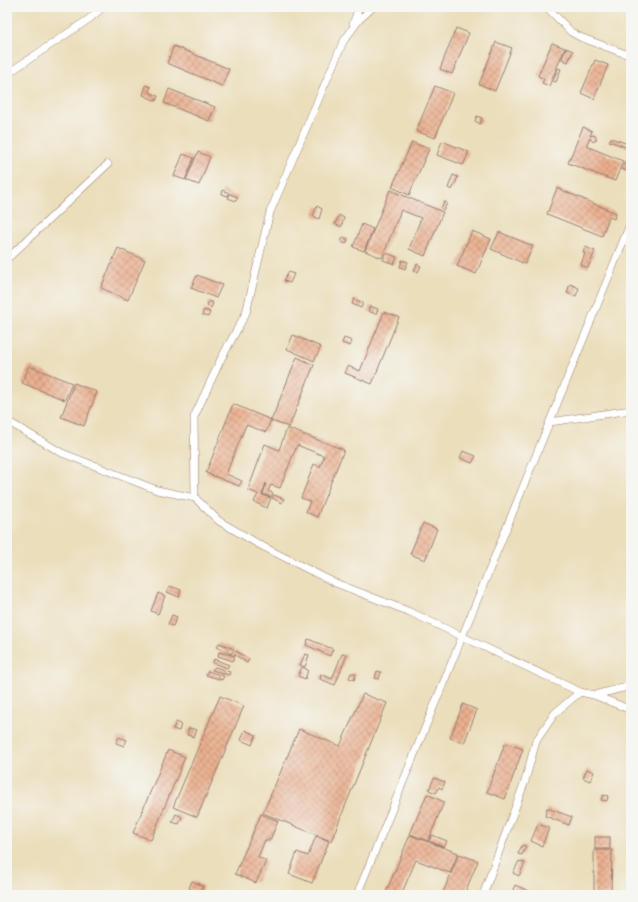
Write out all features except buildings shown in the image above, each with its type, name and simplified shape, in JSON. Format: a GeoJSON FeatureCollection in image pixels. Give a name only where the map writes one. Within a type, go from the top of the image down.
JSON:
{"type":"FeatureCollection","features":[{"type":"Feature","properties":{"kind":"street"},"geometry":{"type":"LineString","coordinates":[[7,74],[89,19],[103,7]]}},
{"type":"Feature","properties":{"kind":"street"},"geometry":{"type":"LineString","coordinates":[[352,27],[359,7]]}},
{"type":"Feature","properties":{"kind":"street"},"geometry":{"type":"LineString","coordinates":[[195,498],[194,417],[221,358],[246,312],[270,212],[342,42],[352,27],[373,7]]}},
{"type":"Feature","properties":{"kind":"street"},"geometry":{"type":"LineString","coordinates":[[548,7],[571,32],[580,37],[631,56]]}},
{"type":"Feature","properties":{"kind":"street"},"geometry":{"type":"LineString","coordinates":[[7,259],[108,164]]}},
{"type":"Feature","properties":{"kind":"street"},"geometry":{"type":"LineString","coordinates":[[357,895],[631,222]]}},
{"type":"Feature","properties":{"kind":"street"},"geometry":{"type":"LineString","coordinates":[[550,422],[631,410]]}},
{"type":"Feature","properties":{"kind":"street"},"geometry":{"type":"LineString","coordinates":[[7,421],[62,453],[157,490],[195,498],[218,521],[260,545],[333,582],[410,612],[580,692],[594,695],[631,710]]}},
{"type":"Feature","properties":{"kind":"street"},"geometry":{"type":"LineString","coordinates":[[594,695],[631,686]]}},
{"type":"Feature","properties":{"kind":"street"},"geometry":{"type":"LineString","coordinates":[[483,895],[525,781],[536,741],[555,713],[580,692]]}}]}
